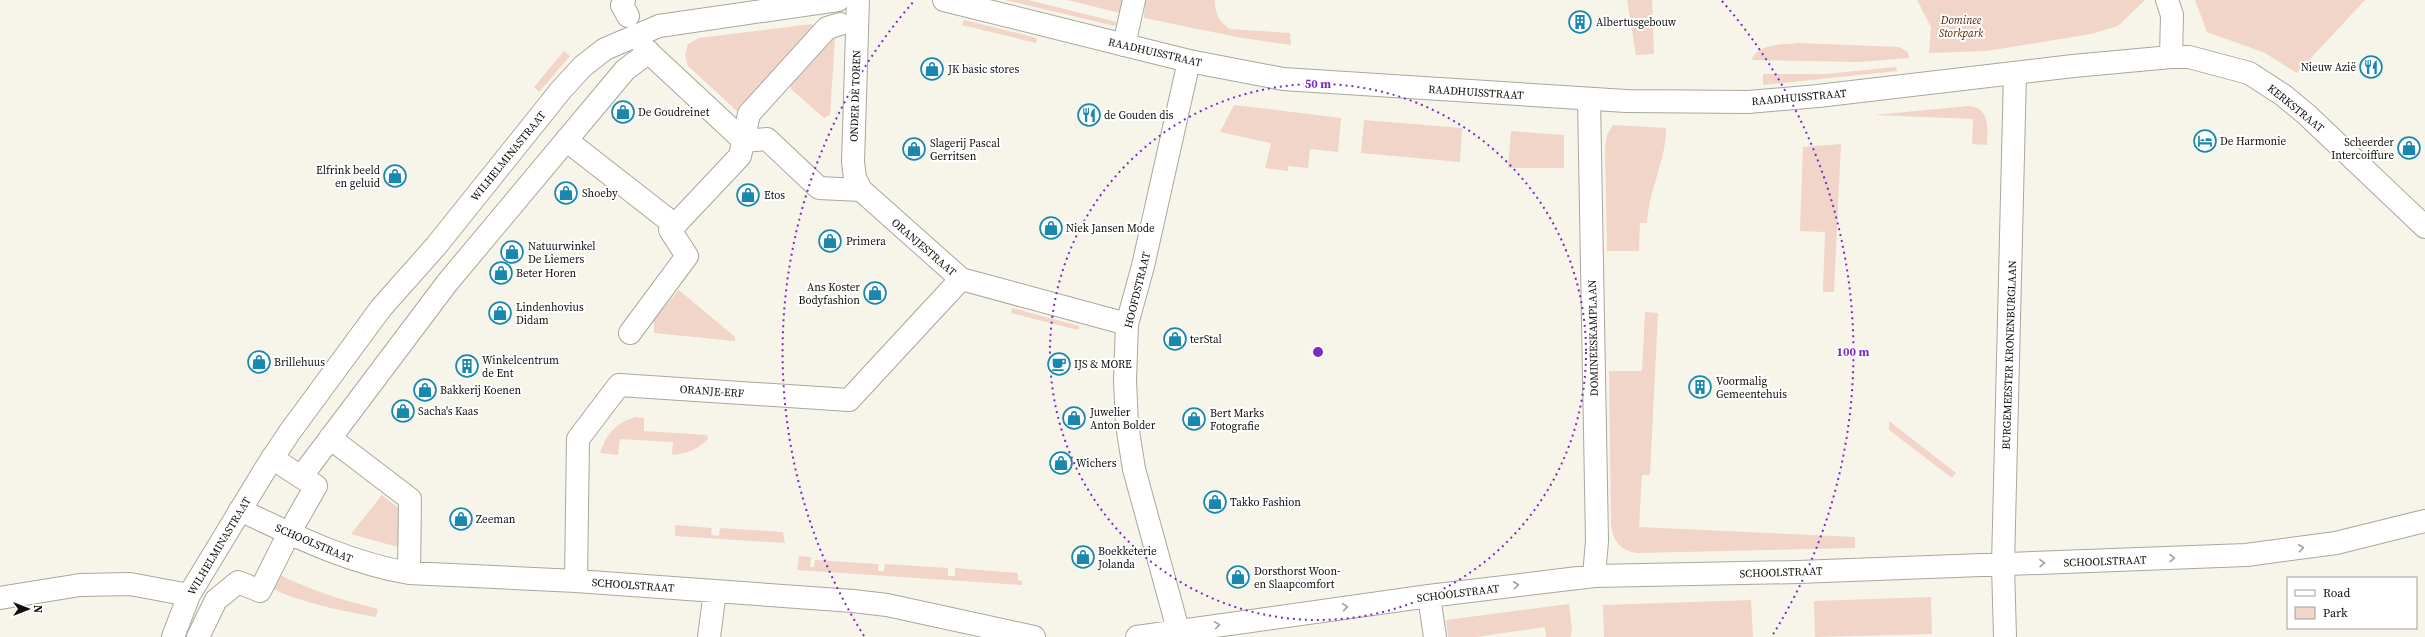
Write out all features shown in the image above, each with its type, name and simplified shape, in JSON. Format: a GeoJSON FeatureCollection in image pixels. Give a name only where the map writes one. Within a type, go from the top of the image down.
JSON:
{"type":"FeatureCollection","features":[{"type":"Feature","properties":{"kind":"street","name":"WILHELMINASTRAAT"},"geometry":{"type":"LineString","coordinates":[[173,637],[189,595],[272,458],[380,308],[436,246],[583,66],[605,49],[659,26],[838,0]]}},
{"type":"Feature","properties":{"kind":"street","name":"ONDER DE TOREN"},"geometry":{"type":"LineString","coordinates":[[858,0],[853,162],[855,178],[860,190]]}},
{"type":"Feature","properties":{"kind":"street","name":"RAADHUISSTRAAT"},"geometry":{"type":"LineString","coordinates":[[944,0],[1189,61],[1283,79],[1670,103],[1748,102],[1818,96],[2015,73]]}},
{"type":"Feature","properties":{"kind":"street"},"geometry":{"type":"LineString","coordinates":[[1124,45],[1134,0]]}},
{"type":"Feature","properties":{"kind":"street"},"geometry":{"type":"LineString","coordinates":[[2167,0],[2172,15],[2171,57]]}},
{"type":"Feature","properties":{"kind":"street"},"geometry":{"type":"LineString","coordinates":[[742,148],[749,114],[827,28],[840,24]]}},
{"type":"Feature","properties":{"kind":"street"},"geometry":{"type":"LineString","coordinates":[[301,477],[447,283],[625,70],[647,50],[742,148]]}},
{"type":"Feature","properties":{"kind":"street","name":"KERKSTRAAT"},"geometry":{"type":"LineString","coordinates":[[2015,73],[2171,57],[2188,57],[2241,71],[2276,89],[2306,114],[2425,227]]}},
{"type":"Feature","properties":{"kind":"street","name":"HOOFDSTRAAT"},"geometry":{"type":"LineString","coordinates":[[1179,634],[1134,469],[1127,425],[1125,380],[1127,324],[1143,266],[1189,61]]}},
{"type":"Feature","properties":{"kind":"street","name":"BURGEMEESTER KRONENBURGLAAN"},"geometry":{"type":"LineString","coordinates":[[2005,637],[2003,565],[2015,73]]}},
{"type":"Feature","properties":{"kind":"street","name":"DOMINEESKAMPLAAN"},"geometry":{"type":"LineString","coordinates":[[1589,99],[1597,540],[1594,576]]}},
{"type":"Feature","properties":{"kind":"street"},"geometry":{"type":"LineString","coordinates":[[630,333],[687,256],[670,230],[742,148],[767,139],[819,188],[860,190]]}},
{"type":"Feature","properties":{"kind":"street"},"geometry":{"type":"LineString","coordinates":[[566,140],[675,225]]}},
{"type":"Feature","properties":{"kind":"street","name":"ORANJESTRAAT"},"geometry":{"type":"LineString","coordinates":[[860,190],[961,279],[1127,324]]}},
{"type":"Feature","properties":{"kind":"street","name":"ORANJE-ERF"},"geometry":{"type":"LineString","coordinates":[[576,581],[578,439],[619,385],[849,400],[961,279]]}},
{"type":"Feature","properties":{"kind":"street"},"geometry":{"type":"LineString","coordinates":[[330,438],[410,499],[409,573]]}},
{"type":"Feature","properties":{"kind":"street"},"geometry":{"type":"LineString","coordinates":[[272,458],[316,486],[296,521]]}},
{"type":"Feature","properties":{"kind":"street","name":"SCHOOLSTRAAT"},"geometry":{"type":"LineString","coordinates":[[240,510],[335,553],[385,569],[409,573],[576,581],[887,605],[1034,637]]}},
{"type":"Feature","properties":{"kind":"street","name":"SCHOOLSTRAAT"},"geometry":{"type":"LineString","coordinates":[[1137,637],[1179,634],[1429,596],[1594,576],[1791,572],[2246,555],[2336,544],[2425,521]]}},
{"type":"Feature","properties":{"kind":"street"},"geometry":{"type":"LineString","coordinates":[[198,637],[216,600],[238,582],[260,591],[283,545]]}},
{"type":"Feature","properties":{"kind":"street"},"geometry":{"type":"LineString","coordinates":[[0,598],[80,585],[130,584],[189,595]]}},
{"type":"Feature","properties":{"kind":"street"},"geometry":{"type":"LineString","coordinates":[[709,637],[715,591]]}},
{"type":"Feature","properties":{"kind":"street"},"geometry":{"type":"LineString","coordinates":[[1429,596],[1435,637]]}},
{"type":"Feature","properties":{"kind":"green space"},"geometry":{"type":"Polygon","coordinates":[[[1005,0],[1028,0],[1117,22],[1115,26],[1005,0]]]}},
{"type":"Feature","properties":{"kind":"green space"},"geometry":{"type":"Polygon","coordinates":[[[1067,0],[1124,0],[1124,14],[1067,0]]]}},
{"type":"Feature","properties":{"kind":"green space"},"geometry":{"type":"Polygon","coordinates":[[[1145,0],[1215,0],[1218,17],[1230,29],[1290,33],[1291,45],[1242,38],[1144,18],[1145,0]]]}},
{"type":"Feature","properties":{"kind":"green space"},"geometry":{"type":"Polygon","coordinates":[[[1627,0],[1652,0],[1654,54],[1636,55],[1627,0]]]}},
{"type":"Feature","properties":{"kind":"green space","name":"Dominee Storkpark"},"geometry":{"type":"Polygon","coordinates":[[[1917,0],[2145,0],[2118,26],[2091,34],[1987,51],[1929,53],[1931,27],[1917,0]]]}},
{"type":"Feature","properties":{"kind":"green space"},"geometry":{"type":"Polygon","coordinates":[[[2195,0],[2365,0],[2297,73],[2265,53],[2207,32],[2195,0]]]}},
{"type":"Feature","properties":{"kind":"green space"},"geometry":{"type":"Polygon","coordinates":[[[964,20],[1037,38],[1036,43],[962,25],[964,20]]]}},
{"type":"Feature","properties":{"kind":"green space"},"geometry":{"type":"Polygon","coordinates":[[[812,24],[814,27],[737,111],[688,66],[685,55],[688,44],[699,38],[812,24]]]}},
{"type":"Feature","properties":{"kind":"green space"},"geometry":{"type":"Polygon","coordinates":[[[828,35],[835,39],[830,115],[824,118],[791,89],[790,83],[828,35]]]}},
{"type":"Feature","properties":{"kind":"green space"},"geometry":{"type":"Polygon","coordinates":[[[1799,43],[1899,47],[1908,52],[1909,58],[1859,62],[1751,60],[1759,50],[1772,46],[1799,43]]]}},
{"type":"Feature","properties":{"kind":"green space"},"geometry":{"type":"Polygon","coordinates":[[[564,51],[570,56],[539,92],[534,87],[564,51]]]}},
{"type":"Feature","properties":{"kind":"green space"},"geometry":{"type":"Polygon","coordinates":[[[1896,67],[1897,71],[1763,85],[1763,74],[1825,74],[1896,67]]]}},
{"type":"Feature","properties":{"kind":"green space"},"geometry":{"type":"Polygon","coordinates":[[[1234,105],[1341,118],[1338,152],[1310,149],[1308,168],[1288,166],[1288,171],[1265,168],[1271,143],[1220,132],[1234,105]]]}},
{"type":"Feature","properties":{"kind":"green space"},"geometry":{"type":"Polygon","coordinates":[[[1968,106],[1975,107],[1984,114],[1988,132],[1987,145],[1972,144],[1973,119],[1874,115],[1968,106]]]}},
{"type":"Feature","properties":{"kind":"green space"},"geometry":{"type":"Polygon","coordinates":[[[1364,120],[1462,128],[1460,162],[1361,153],[1364,120]]]}},
{"type":"Feature","properties":{"kind":"green space"},"geometry":{"type":"Polygon","coordinates":[[[1613,125],[1666,128],[1661,164],[1648,210],[1647,223],[1640,223],[1639,251],[1607,251],[1605,148],[1607,135],[1613,125]]]}},
{"type":"Feature","properties":{"kind":"green space"},"geometry":{"type":"Polygon","coordinates":[[[1511,131],[1564,135],[1564,168],[1508,168],[1511,131]]]}},
{"type":"Feature","properties":{"kind":"green space"},"geometry":{"type":"Polygon","coordinates":[[[1841,144],[1834,292],[1823,292],[1825,232],[1800,231],[1803,147],[1841,144]]]}},
{"type":"Feature","properties":{"kind":"green space"},"geometry":{"type":"Polygon","coordinates":[[[679,290],[735,337],[735,341],[654,333],[654,319],[679,290]]]}},
{"type":"Feature","properties":{"kind":"green space"},"geometry":{"type":"Polygon","coordinates":[[[1012,308],[1079,326],[1078,330],[1011,313],[1012,308]]]}},
{"type":"Feature","properties":{"kind":"green space"},"geometry":{"type":"Polygon","coordinates":[[[1645,312],[1658,313],[1650,475],[1642,475],[1639,527],[1855,537],[1855,548],[1638,553],[1627,550],[1619,545],[1614,537],[1611,526],[1609,371],[1642,371],[1645,312]]]}},
{"type":"Feature","properties":{"kind":"green space"},"geometry":{"type":"Polygon","coordinates":[[[635,417],[644,418],[644,431],[707,435],[708,439],[700,446],[692,450],[672,455],[673,442],[620,439],[618,455],[600,453],[605,440],[613,430],[622,422],[635,417]]]}},
{"type":"Feature","properties":{"kind":"green space"},"geometry":{"type":"Polygon","coordinates":[[[1889,421],[1956,473],[1952,478],[1889,430],[1889,421]]]}},
{"type":"Feature","properties":{"kind":"green space"},"geometry":{"type":"Polygon","coordinates":[[[382,495],[401,510],[401,548],[351,534],[382,495]]]}},
{"type":"Feature","properties":{"kind":"green space"},"geometry":{"type":"Polygon","coordinates":[[[675,525],[712,528],[711,535],[719,536],[720,528],[783,532],[785,543],[675,536],[675,525]]]}},
{"type":"Feature","properties":{"kind":"green space"},"geometry":{"type":"Polygon","coordinates":[[[799,556],[811,557],[810,567],[814,567],[815,560],[878,564],[878,571],[884,571],[885,564],[948,568],[948,576],[955,576],[955,568],[1018,573],[1018,580],[1022,581],[1022,585],[797,570],[799,556]]]}},
{"type":"Feature","properties":{"kind":"green space"},"geometry":{"type":"Polygon","coordinates":[[[276,573],[301,585],[326,594],[378,609],[376,617],[322,606],[282,593],[269,587],[276,573]]]}},
{"type":"Feature","properties":{"kind":"green space"},"geometry":{"type":"Polygon","coordinates":[[[1931,597],[1932,634],[1815,637],[1814,601],[1931,597]]]}},
{"type":"Feature","properties":{"kind":"green space"},"geometry":{"type":"Polygon","coordinates":[[[1751,600],[1753,637],[1604,637],[1603,605],[1751,600]]]}},
{"type":"Feature","properties":{"kind":"green space"},"geometry":{"type":"Polygon","coordinates":[[[1569,604],[1572,630],[1570,637],[1546,637],[1545,627],[1476,637],[1448,637],[1446,620],[1569,604]]]}},
{"type":"Feature","properties":{"kind":"place","name":"Albertusgebouw"},"geometry":{"type":"Point","coordinates":[1580,22]}},
{"type":"Feature","properties":{"kind":"place","name":"Nieuw Azië"},"geometry":{"type":"Point","coordinates":[2371,67]}},
{"type":"Feature","properties":{"kind":"place","name":"JK basic stores"},"geometry":{"type":"Point","coordinates":[932,69]}},
{"type":"Feature","properties":{"kind":"place","name":"De Goudreinet"},"geometry":{"type":"Point","coordinates":[623,112]}},
{"type":"Feature","properties":{"kind":"place","name":"de Gouden dis"},"geometry":{"type":"Point","coordinates":[1089,115]}},
{"type":"Feature","properties":{"kind":"place","name":"De Harmonie"},"geometry":{"type":"Point","coordinates":[2205,141]}},
{"type":"Feature","properties":{"kind":"place","name":"Scheerder Intercoiffure"},"geometry":{"type":"Point","coordinates":[2409,148]}},
{"type":"Feature","properties":{"kind":"place","name":"Slagerij Pascal Gerritsen"},"geometry":{"type":"Point","coordinates":[914,149]}},
{"type":"Feature","properties":{"kind":"place","name":"Elfrink beeld en geluid"},"geometry":{"type":"Point","coordinates":[395,176]}},
{"type":"Feature","properties":{"kind":"place","name":"Shoeby"},"geometry":{"type":"Point","coordinates":[566,193]}},
{"type":"Feature","properties":{"kind":"place","name":"Etos"},"geometry":{"type":"Point","coordinates":[748,195]}},
{"type":"Feature","properties":{"kind":"place","name":"Niek Jansen Mode"},"geometry":{"type":"Point","coordinates":[1051,228]}},
{"type":"Feature","properties":{"kind":"place","name":"Primera"},"geometry":{"type":"Point","coordinates":[830,241]}},
{"type":"Feature","properties":{"kind":"place","name":"Natuurwinkel De Liemers"},"geometry":{"type":"Point","coordinates":[512,252]}},
{"type":"Feature","properties":{"kind":"place","name":"Beter Horen"},"geometry":{"type":"Point","coordinates":[501,273]}},
{"type":"Feature","properties":{"kind":"place","name":"Ans Koster Bodyfashion"},"geometry":{"type":"Point","coordinates":[875,293]}},
{"type":"Feature","properties":{"kind":"place","name":"Lindenhovius Didam"},"geometry":{"type":"Point","coordinates":[500,313]}},
{"type":"Feature","properties":{"kind":"place","name":"terStal"},"geometry":{"type":"Point","coordinates":[1175,339]}},
{"type":"Feature","properties":{"kind":"place","name":"Brillehuus"},"geometry":{"type":"Point","coordinates":[259,362]}},
{"type":"Feature","properties":{"kind":"place","name":"IJS & MORE"},"geometry":{"type":"Point","coordinates":[1059,364]}},
{"type":"Feature","properties":{"kind":"place","name":"Winkelcentrum de Ent"},"geometry":{"type":"Point","coordinates":[467,366]}},
{"type":"Feature","properties":{"kind":"place","name":"Voormalig Gemeentehuis"},"geometry":{"type":"Point","coordinates":[1700,387]}},
{"type":"Feature","properties":{"kind":"place","name":"Bakkerij Koenen"},"geometry":{"type":"Point","coordinates":[425,390]}},
{"type":"Feature","properties":{"kind":"place","name":"Sacha's Kaas"},"geometry":{"type":"Point","coordinates":[403,411]}},
{"type":"Feature","properties":{"kind":"place","name":"Juwelier Anton Bolder"},"geometry":{"type":"Point","coordinates":[1074,418]}},
{"type":"Feature","properties":{"kind":"place","name":"Bert Marks Fotografie"},"geometry":{"type":"Point","coordinates":[1194,419]}},
{"type":"Feature","properties":{"kind":"place","name":"Wichers"},"geometry":{"type":"Point","coordinates":[1061,463]}},
{"type":"Feature","properties":{"kind":"place","name":"Takko Fashion"},"geometry":{"type":"Point","coordinates":[1215,502]}},
{"type":"Feature","properties":{"kind":"place","name":"Zeeman"},"geometry":{"type":"Point","coordinates":[461,519]}},
{"type":"Feature","properties":{"kind":"place","name":"Boekketerie Jolanda"},"geometry":{"type":"Point","coordinates":[1083,557]}},
{"type":"Feature","properties":{"kind":"place","name":"Dorsthorst Woon- en Slaapcomfort"},"geometry":{"type":"Point","coordinates":[1238,577]}}]}
